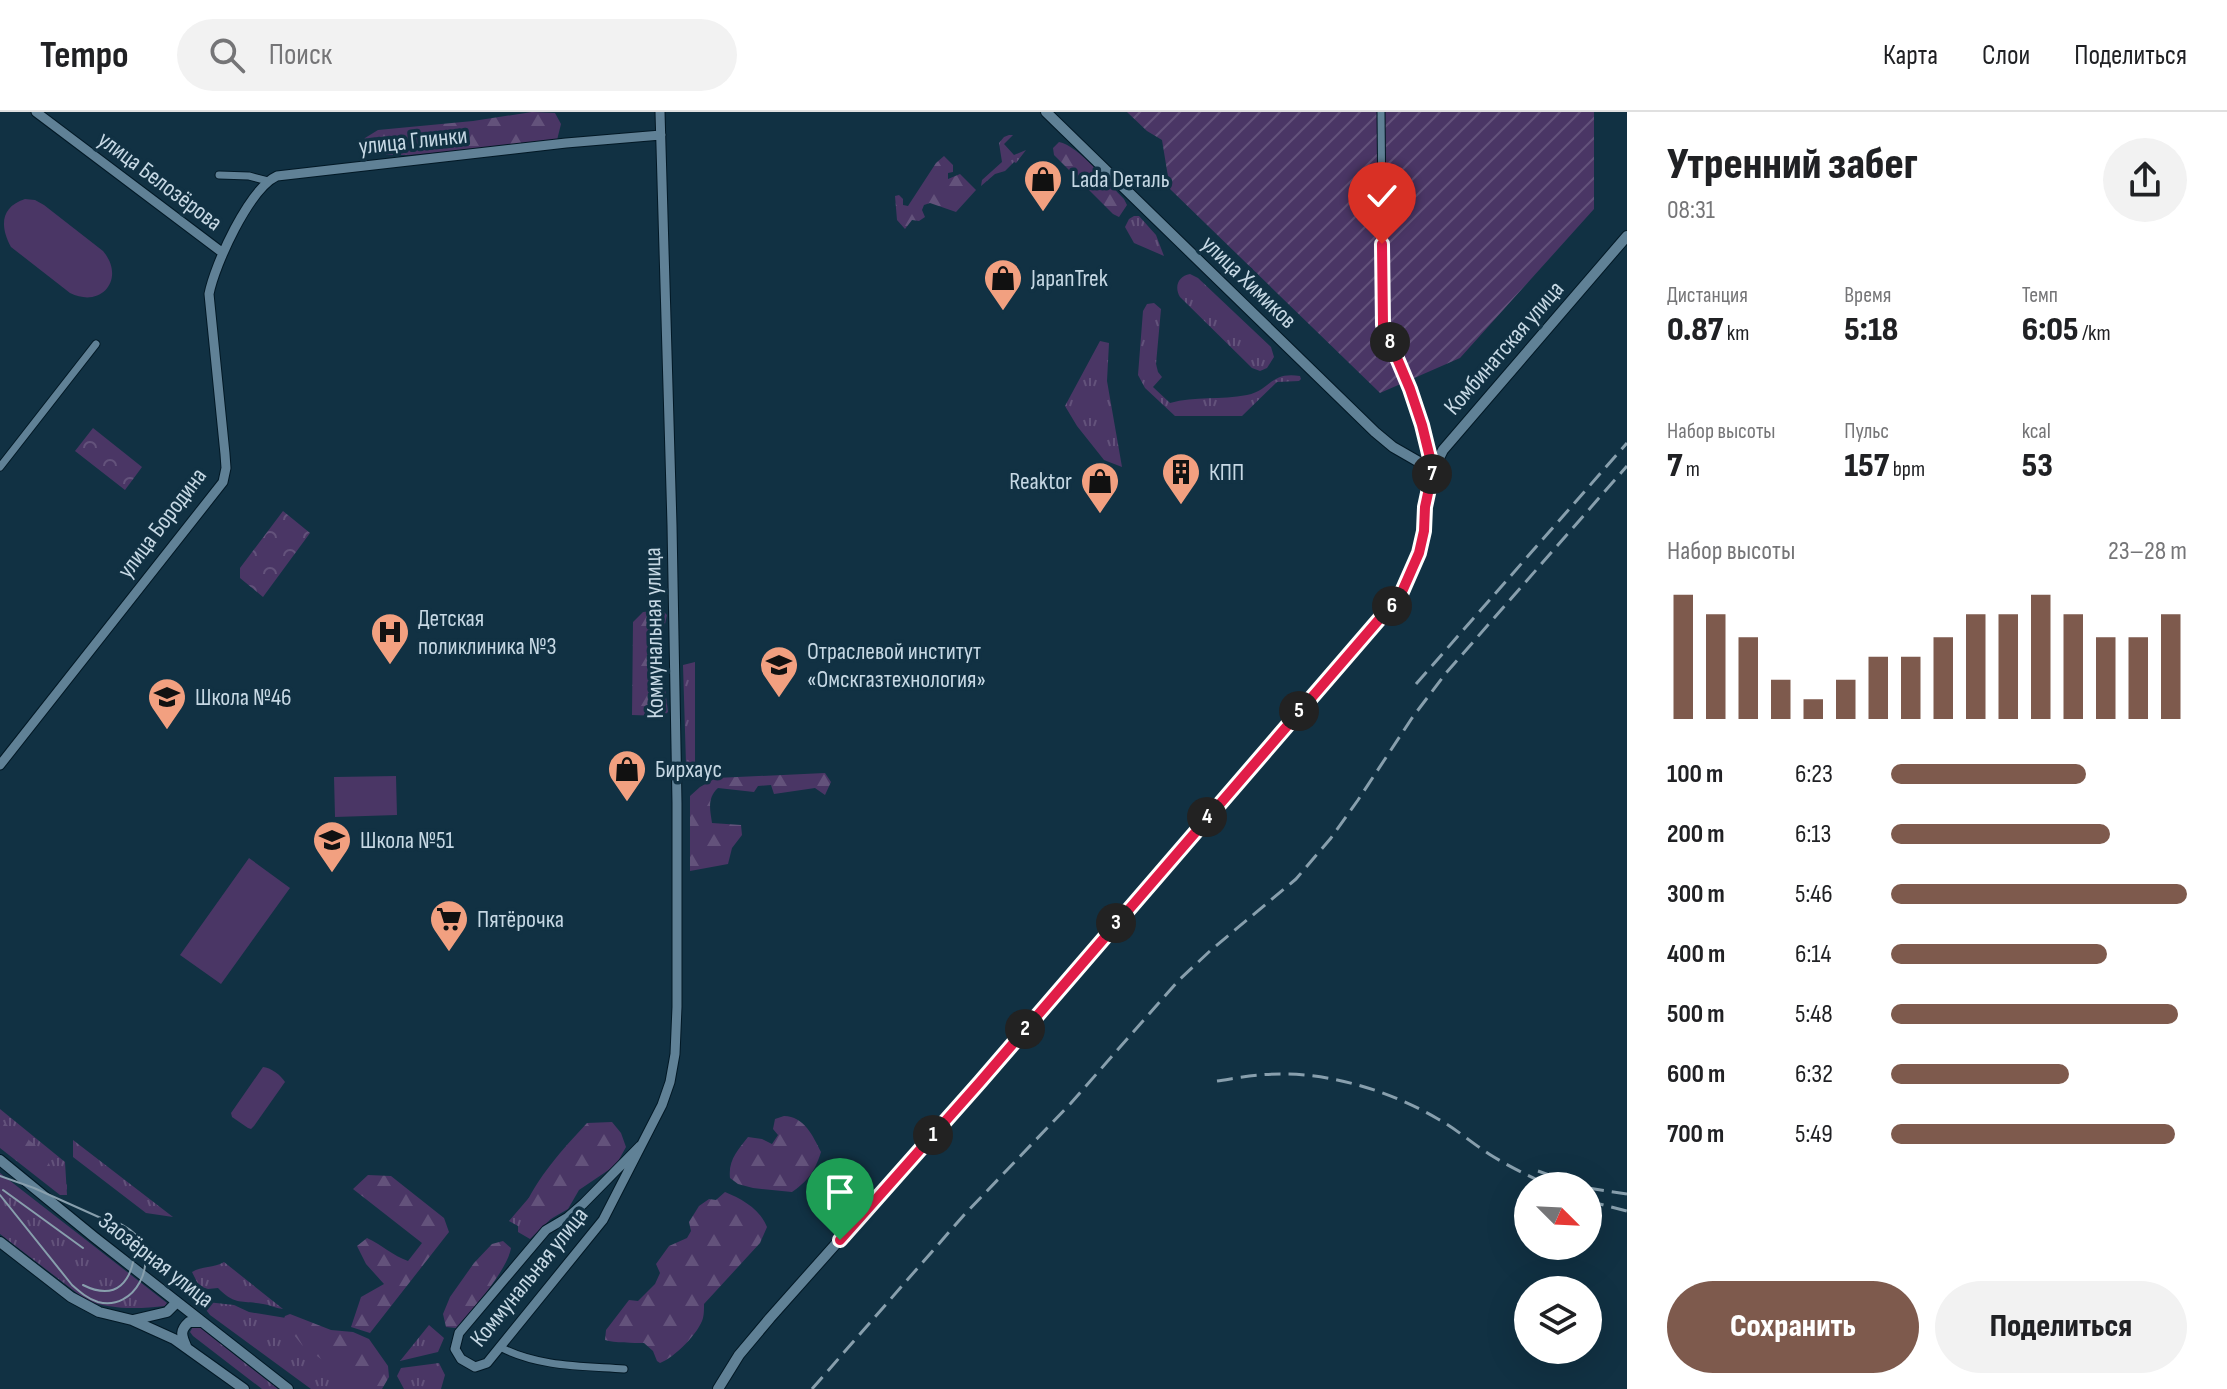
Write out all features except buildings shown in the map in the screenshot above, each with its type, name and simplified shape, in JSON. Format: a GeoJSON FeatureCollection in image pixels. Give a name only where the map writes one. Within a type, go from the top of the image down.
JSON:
{"type":"FeatureCollection","features":[{"type":"Feature","properties":{"kind":"main road","name":"улица Химиков"},"geometry":{"type":"LineString","coordinates":[[1046,112],[1375,432],[1393,447],[1433,470]]}},
{"type":"Feature","properties":{"kind":"main road","name":"Комбинатская улица"},"geometry":{"type":"LineString","coordinates":[[718,1389],[739,1355],[763,1327],[980,1082],[1390,608],[1401,594],[1419,553],[1426,499],[1433,470],[1443,450],[1627,236]]}},
{"type":"Feature","properties":{"kind":"main road","name":"Заозёрная улица"},"geometry":{"type":"LineString","coordinates":[[0,1160],[288,1389]]}},
{"type":"Feature","properties":{"kind":"main road","name":"Заозёрная улица"},"geometry":{"type":"LineString","coordinates":[[0,1242],[71,1297],[99,1312],[132,1320],[174,1339],[244,1389]]}},
{"type":"Feature","properties":{"kind":"main road"},"geometry":{"type":"LineString","coordinates":[[132,1320],[167,1312],[177,1302]]}},
{"type":"Feature","properties":{"kind":"main road"},"geometry":{"type":"LineString","coordinates":[[186,1347],[181,1335],[183,1329],[193,1320],[203,1322]]}},
{"type":"Feature","properties":{"kind":"street","name":"улица Белозёрова"},"geometry":{"type":"LineString","coordinates":[[36,112],[223,253]]}},
{"type":"Feature","properties":{"kind":"street","name":"Коммунальная улица"},"geometry":{"type":"LineString","coordinates":[[640,1146],[583,1204],[546,1230],[459,1333],[455,1349],[461,1359],[475,1367],[487,1363],[603,1220],[662,1105],[675,1054],[677,816],[660,112]]}},
{"type":"Feature","properties":{"kind":"street"},"geometry":{"type":"LineString","coordinates":[[1381,112],[1383,325],[1410,389],[1433,470]]}},
{"type":"Feature","properties":{"kind":"street","name":"улица Глинки"},"geometry":{"type":"LineString","coordinates":[[219,175],[249,176],[268,181],[277,176],[661,135]]}},
{"type":"Feature","properties":{"kind":"street","name":"улица Бородина"},"geometry":{"type":"LineString","coordinates":[[0,765],[223,482],[225,454],[209,294],[212,277],[223,253],[247,208],[268,181]]}},
{"type":"Feature","properties":{"kind":"street"},"geometry":{"type":"LineString","coordinates":[[0,467],[96,344]]}},
{"type":"Feature","properties":{"kind":"street"},"geometry":{"type":"LineString","coordinates":[[500,1347],[515,1355],[548,1363],[624,1369]]}},
{"type":"Feature","properties":{"kind":"green space"},"geometry":{"type":"Polygon","coordinates":[[[532,112],[555,113],[561,124],[557,140],[409,155],[378,155],[367,152],[362,144],[365,138],[378,130],[532,112]]]}},
{"type":"Feature","properties":{"kind":"green space"},"geometry":{"type":"Polygon","coordinates":[[[1127,112],[1594,112],[1594,209],[1460,358],[1380,393],[1170,189],[1162,140],[1127,112]]]}},
{"type":"Feature","properties":{"kind":"green space"},"geometry":{"type":"Polygon","coordinates":[[[1013,135],[1004,144],[1014,155],[1026,150],[1016,163],[981,186],[982,180],[1002,162],[999,143],[1013,135]]]}},
{"type":"Feature","properties":{"kind":"green space"},"geometry":{"type":"Polygon","coordinates":[[[1059,142],[1075,150],[1124,199],[1127,205],[1119,217],[1054,155],[1053,148],[1059,142]]]}},
{"type":"Feature","properties":{"kind":"green space"},"geometry":{"type":"Polygon","coordinates":[[[944,156],[953,165],[948,179],[960,174],[976,190],[956,212],[930,203],[924,205],[922,210],[925,217],[919,221],[912,220],[905,229],[897,220],[895,196],[899,195],[903,205],[908,206],[936,163],[944,156]]]}},
{"type":"Feature","properties":{"kind":"green space"},"geometry":{"type":"Polygon","coordinates":[[[25,199],[44,205],[103,251],[112,271],[111,280],[101,294],[82,297],[70,293],[11,247],[4,218],[11,207],[25,199]]]}},
{"type":"Feature","properties":{"kind":"green space"},"geometry":{"type":"Polygon","coordinates":[[[1134,216],[1139,216],[1156,235],[1164,256],[1134,243],[1125,227],[1134,216]]]}},
{"type":"Feature","properties":{"kind":"green space"},"geometry":{"type":"Polygon","coordinates":[[[1190,274],[1271,347],[1274,357],[1267,368],[1260,371],[1252,368],[1180,297],[1178,282],[1190,274]]]}},
{"type":"Feature","properties":{"kind":"green space"},"geometry":{"type":"Polygon","coordinates":[[[1154,303],[1161,309],[1156,364],[1162,377],[1153,387],[1170,403],[1247,395],[1282,376],[1300,376],[1301,379],[1277,382],[1242,416],[1175,416],[1145,388],[1138,375],[1143,311],[1147,304],[1154,303]]]}},
{"type":"Feature","properties":{"kind":"green space"},"geometry":{"type":"Polygon","coordinates":[[[1100,341],[1109,343],[1107,381],[1122,467],[1104,460],[1065,406],[1100,341]]]}},
{"type":"Feature","properties":{"kind":"green space"},"geometry":{"type":"Polygon","coordinates":[[[93,428],[142,467],[125,490],[75,451],[93,428]]]}},
{"type":"Feature","properties":{"kind":"green space"},"geometry":{"type":"Polygon","coordinates":[[[283,511],[310,533],[263,597],[240,578],[240,568],[283,511]]]}},
{"type":"Feature","properties":{"kind":"green space"},"geometry":{"type":"Polygon","coordinates":[[[643,612],[667,615],[661,642],[660,676],[668,712],[663,716],[632,715],[633,622],[643,612]]]}},
{"type":"Feature","properties":{"kind":"green space"},"geometry":{"type":"Polygon","coordinates":[[[695,662],[695,766],[686,764],[683,665],[695,662]]]}},
{"type":"Feature","properties":{"kind":"green space"},"geometry":{"type":"Polygon","coordinates":[[[825,773],[831,782],[825,795],[815,788],[774,794],[771,785],[758,786],[754,792],[718,788],[711,800],[712,823],[741,825],[742,835],[732,848],[728,864],[690,871],[690,796],[700,787],[716,778],[825,773]]]}},
{"type":"Feature","properties":{"kind":"green space"},"geometry":{"type":"Polygon","coordinates":[[[396,776],[397,815],[335,817],[334,777],[396,776]]]}},
{"type":"Feature","properties":{"kind":"green space"},"geometry":{"type":"Polygon","coordinates":[[[249,858],[290,888],[221,984],[180,955],[249,858]]]}},
{"type":"Feature","properties":{"kind":"green space"},"geometry":{"type":"Polygon","coordinates":[[[263,1067],[276,1072],[285,1082],[251,1129],[232,1117],[231,1113],[263,1067]]]}},
{"type":"Feature","properties":{"kind":"green space"},"geometry":{"type":"Polygon","coordinates":[[[0,1109],[65,1162],[67,1195],[60,1195],[0,1148],[0,1109]]]}},
{"type":"Feature","properties":{"kind":"green space"},"geometry":{"type":"Polygon","coordinates":[[[784,1116],[802,1123],[821,1152],[807,1180],[792,1192],[753,1188],[730,1178],[732,1161],[748,1137],[772,1144],[778,1135],[773,1129],[775,1119],[784,1116]]]}},
{"type":"Feature","properties":{"kind":"green space"},"geometry":{"type":"Polygon","coordinates":[[[0,1120],[36,1145],[50,1166],[60,1169],[59,1176],[67,1185],[64,1192],[0,1144],[0,1120]]]}},
{"type":"Feature","properties":{"kind":"green space"},"geometry":{"type":"Polygon","coordinates":[[[612,1122],[621,1133],[626,1147],[616,1165],[579,1190],[568,1209],[542,1224],[529,1220],[523,1211],[528,1199],[560,1154],[587,1123],[612,1122]]]}},
{"type":"Feature","properties":{"kind":"green space"},"geometry":{"type":"Polygon","coordinates":[[[73,1140],[173,1217],[146,1213],[73,1157],[73,1140]]]}},
{"type":"Feature","properties":{"kind":"green space"},"geometry":{"type":"Polygon","coordinates":[[[0,1173],[167,1303],[165,1306],[125,1308],[86,1300],[0,1234],[0,1173]]]}},
{"type":"Feature","properties":{"kind":"green space"},"geometry":{"type":"Polygon","coordinates":[[[368,1175],[391,1176],[444,1218],[449,1232],[370,1333],[351,1327],[361,1297],[384,1284],[366,1264],[357,1246],[367,1238],[408,1261],[422,1243],[353,1189],[368,1175]]]}},
{"type":"Feature","properties":{"kind":"green space"},"geometry":{"type":"Polygon","coordinates":[[[539,1186],[557,1213],[530,1239],[518,1232],[518,1226],[509,1221],[539,1186]]]}},
{"type":"Feature","properties":{"kind":"green space"},"geometry":{"type":"Polygon","coordinates":[[[725,1192],[750,1205],[767,1227],[760,1243],[704,1304],[701,1324],[691,1338],[660,1363],[644,1343],[605,1340],[606,1330],[629,1300],[638,1301],[655,1284],[660,1273],[656,1264],[669,1246],[687,1238],[691,1231],[689,1222],[699,1206],[709,1199],[716,1200],[725,1192]]]}},
{"type":"Feature","properties":{"kind":"green space"},"geometry":{"type":"Polygon","coordinates":[[[503,1241],[511,1248],[496,1279],[456,1328],[446,1327],[443,1314],[450,1297],[474,1263],[492,1244],[503,1241]]]}},
{"type":"Feature","properties":{"kind":"green space"},"geometry":{"type":"Polygon","coordinates":[[[224,1262],[283,1309],[234,1300],[218,1288],[199,1286],[192,1272],[224,1262]]]}},
{"type":"Feature","properties":{"kind":"green space"},"geometry":{"type":"Polygon","coordinates":[[[207,1302],[234,1305],[249,1312],[286,1318],[378,1389],[311,1389],[210,1315],[203,1306],[207,1302]]]}},
{"type":"Feature","properties":{"kind":"green space"},"geometry":{"type":"Polygon","coordinates":[[[290,1314],[331,1330],[353,1332],[369,1339],[388,1366],[389,1377],[382,1389],[362,1389],[302,1345],[283,1321],[290,1314]]]}},
{"type":"Feature","properties":{"kind":"green space"},"geometry":{"type":"Polygon","coordinates":[[[194,1325],[278,1389],[262,1389],[193,1336],[190,1332],[194,1325]]]}},
{"type":"Feature","properties":{"kind":"green space"},"geometry":{"type":"Polygon","coordinates":[[[429,1325],[444,1338],[438,1352],[400,1361],[429,1325]]]}},
{"type":"Feature","properties":{"kind":"green space"},"geometry":{"type":"Polygon","coordinates":[[[439,1363],[445,1375],[441,1389],[404,1389],[397,1376],[401,1368],[439,1363]]]}},
{"type":"Feature","properties":{"kind":"tram line"},"geometry":{"type":"LineString","coordinates":[[0,1176],[112,1223]]}},
{"type":"Feature","properties":{"kind":"tram line"},"geometry":{"type":"LineString","coordinates":[[3,1190],[83,1248]]}},
{"type":"Feature","properties":{"kind":"tram line"},"geometry":{"type":"LineString","coordinates":[[0,1195],[72,1285],[94,1301],[111,1303],[133,1292],[140,1282],[145,1258],[143,1246],[136,1235],[121,1224],[103,1217]]}},
{"type":"Feature","properties":{"kind":"tram line"},"geometry":{"type":"LineString","coordinates":[[83,1285],[105,1291],[121,1286],[130,1271],[135,1250]]}},
{"type":"Feature","properties":{"kind":"railway"},"geometry":{"type":"LineString","coordinates":[[1416,684],[1627,443]]}},
{"type":"Feature","properties":{"kind":"railway"},"geometry":{"type":"LineString","coordinates":[[812,1389],[964,1215],[1071,1103],[1178,981],[1296,879],[1331,838],[1446,673],[1627,466]]}},
{"type":"Feature","properties":{"kind":"railway"},"geometry":{"type":"LineString","coordinates":[[1217,1081],[1260,1075],[1306,1075],[1375,1090],[1438,1119],[1521,1172]]}},
{"type":"Feature","properties":{"kind":"railway"},"geometry":{"type":"LineString","coordinates":[[1602,1190],[1627,1194]]}},
{"type":"Feature","properties":{"kind":"railway"},"geometry":{"type":"LineString","coordinates":[[1602,1205],[1627,1211]]}},
{"type":"Feature","properties":{"kind":"place","name":"Lada Dеталь"},"geometry":{"type":"Point","coordinates":[1043,213]}},
{"type":"Feature","properties":{"kind":"place","name":"JapanTrek"},"geometry":{"type":"Point","coordinates":[1003,312]}},
{"type":"Feature","properties":{"kind":"place","name":"КПП"},"geometry":{"type":"Point","coordinates":[1181,506]}},
{"type":"Feature","properties":{"kind":"place","name":"Reaktor"},"geometry":{"type":"Point","coordinates":[1100,515]}},
{"type":"Feature","properties":{"kind":"place","name":"Детская поликлиника №3"},"geometry":{"type":"Point","coordinates":[390,666]}},
{"type":"Feature","properties":{"kind":"place","name":"Отраслевой институт «Омскгазтехнология»"},"geometry":{"type":"Point","coordinates":[779,699]}},
{"type":"Feature","properties":{"kind":"place","name":"Школа №46"},"geometry":{"type":"Point","coordinates":[167,731]}},
{"type":"Feature","properties":{"kind":"place","name":"Бирхаус"},"geometry":{"type":"Point","coordinates":[627,803]}},
{"type":"Feature","properties":{"kind":"place","name":"Школа №51"},"geometry":{"type":"Point","coordinates":[332,874]}},
{"type":"Feature","properties":{"kind":"place","name":"Пятёрочка"},"geometry":{"type":"Point","coordinates":[449,953]}},
{"type":"Feature","properties":{"kind":"route"},"geometry":{"type":"LineString","coordinates":[[840,1240],[1401,594],[1419,553],[1433,470],[1410,389],[1383,325],[1382,244]]}}]}
